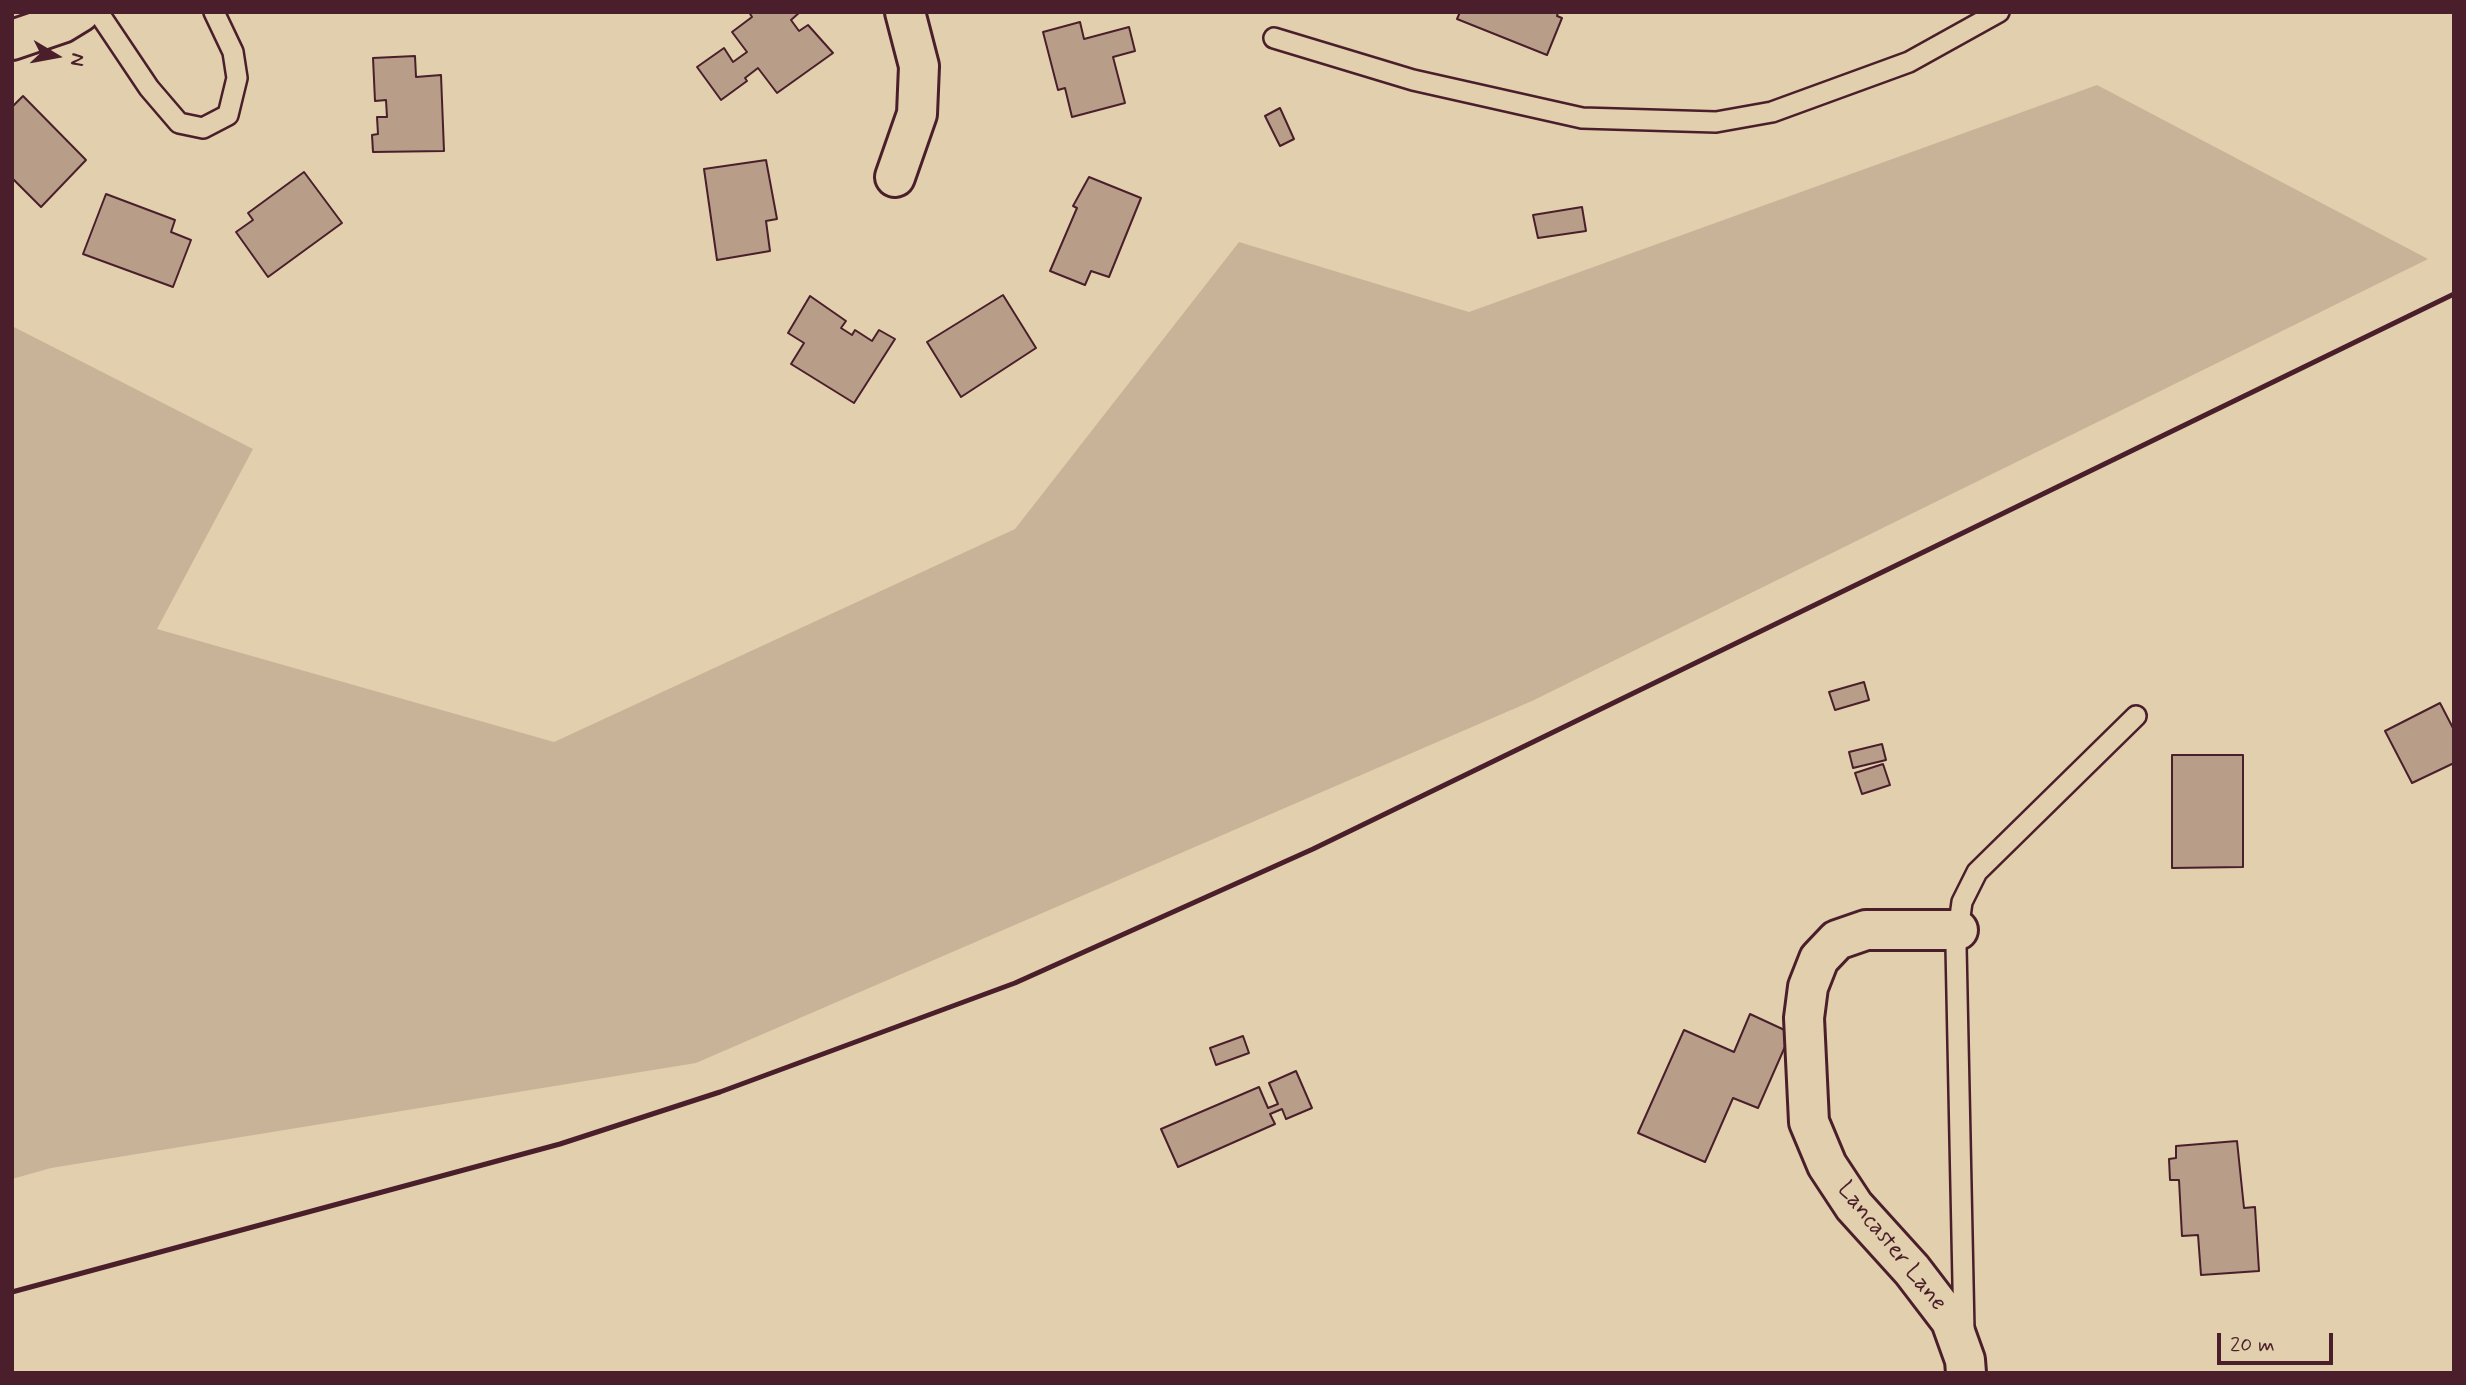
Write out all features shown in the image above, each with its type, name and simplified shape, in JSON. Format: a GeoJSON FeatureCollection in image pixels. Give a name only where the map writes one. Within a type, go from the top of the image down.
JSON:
{"type":"FeatureCollection","features":[{"type":"Feature","properties":{"kind":"street"},"geometry":{"type":"LineString","coordinates":[[12,40],[62,23],[80,12]]}},
{"type":"Feature","properties":{"kind":"street"},"geometry":{"type":"LineString","coordinates":[[895,177],[917,114],[919,66],[905,12]]}},
{"type":"Feature","properties":{"kind":"street","name":"Lancaster Lane"},"geometry":{"type":"LineString","coordinates":[[1958,930],[1866,930],[1837,940],[1819,959],[1808,987],[1804,1018],[1805,1081],[1810,1122],[1827,1165],[1854,1206],[1912,1270],[1951,1321],[1965,1366]]}},
{"type":"Feature","properties":{"kind":"lane"},"geometry":{"type":"LineString","coordinates":[[98,12],[149,88],[179,122],[203,128],[228,116],[237,78],[233,52],[214,12]]}},
{"type":"Feature","properties":{"kind":"lane"},"geometry":{"type":"LineString","coordinates":[[1275,38],[1413,80],[1582,118],[1716,122],[1772,112],[1909,62],[1999,12]]}},
{"type":"Feature","properties":{"kind":"lane"},"geometry":{"type":"LineString","coordinates":[[1965,1366],[1958,930],[1962,902],[1977,872],[2136,716]]}},
{"type":"Feature","properties":{"kind":"shaded area"},"geometry":{"type":"Polygon","coordinates":[[[2097,85],[2428,259],[1532,701],[696,1063],[51,1168],[12,1179],[12,326],[253,449],[157,629],[554,742],[1015,529],[1239,242],[1469,312],[2097,85]]]}},
{"type":"Feature","properties":{"kind":"building"},"geometry":{"type":"Polygon","coordinates":[[[749,12],[800,12],[791,20],[799,31],[808,25],[833,53],[777,93],[758,68],[745,78],[747,81],[721,100],[697,67],[724,48],[733,62],[747,52],[732,32],[752,17],[749,12]]]}},
{"type":"Feature","properties":{"kind":"building"},"geometry":{"type":"Polygon","coordinates":[[[1460,12],[1558,12],[1557,16],[1562,18],[1547,55],[1457,19],[1460,12]]]}},
{"type":"Feature","properties":{"kind":"building"},"geometry":{"type":"Polygon","coordinates":[[[1080,22],[1084,39],[1129,27],[1135,51],[1113,57],[1125,103],[1072,117],[1065,88],[1058,90],[1043,32],[1080,22]]]}},
{"type":"Feature","properties":{"kind":"building"},"geometry":{"type":"Polygon","coordinates":[[[415,56],[416,77],[441,75],[444,151],[373,152],[372,135],[378,134],[377,117],[387,117],[386,100],[375,101],[373,58],[415,56]]]}},
{"type":"Feature","properties":{"kind":"building"},"geometry":{"type":"Polygon","coordinates":[[[23,96],[86,160],[41,207],[12,178],[12,107],[23,96]]]}},
{"type":"Feature","properties":{"kind":"building"},"geometry":{"type":"Polygon","coordinates":[[[1280,108],[1294,139],[1280,146],[1265,116],[1280,108]]]}},
{"type":"Feature","properties":{"kind":"building"},"geometry":{"type":"Polygon","coordinates":[[[766,160],[777,219],[766,221],[770,251],[717,260],[704,169],[766,160]]]}},
{"type":"Feature","properties":{"kind":"building"},"geometry":{"type":"Polygon","coordinates":[[[304,172],[342,223],[268,277],[236,232],[253,220],[248,213],[304,172]]]}},
{"type":"Feature","properties":{"kind":"building"},"geometry":{"type":"Polygon","coordinates":[[[1089,177],[1141,198],[1109,277],[1091,271],[1085,285],[1050,271],[1077,208],[1073,206],[1089,177]]]}},
{"type":"Feature","properties":{"kind":"building"},"geometry":{"type":"Polygon","coordinates":[[[106,194],[175,220],[171,232],[191,240],[173,287],[83,254],[106,194]]]}},
{"type":"Feature","properties":{"kind":"building"},"geometry":{"type":"Polygon","coordinates":[[[1582,207],[1586,231],[1538,238],[1533,215],[1582,207]]]}},
{"type":"Feature","properties":{"kind":"building"},"geometry":{"type":"Polygon","coordinates":[[[1003,295],[1036,348],[961,397],[927,342],[1003,295]]]}},
{"type":"Feature","properties":{"kind":"building"},"geometry":{"type":"Polygon","coordinates":[[[810,296],[846,321],[841,328],[852,335],[855,330],[872,341],[879,330],[895,339],[854,403],[791,364],[804,343],[788,333],[810,296]]]}},
{"type":"Feature","properties":{"kind":"building"},"geometry":{"type":"Polygon","coordinates":[[[1864,682],[1869,700],[1835,710],[1829,692],[1864,682]]]}},
{"type":"Feature","properties":{"kind":"building"},"geometry":{"type":"Polygon","coordinates":[[[2440,703],[2454,730],[2454,763],[2412,783],[2385,731],[2440,703]]]}},
{"type":"Feature","properties":{"kind":"building"},"geometry":{"type":"Polygon","coordinates":[[[1882,744],[1886,760],[1853,768],[1849,752],[1882,744]]]}},
{"type":"Feature","properties":{"kind":"building"},"geometry":{"type":"Polygon","coordinates":[[[2172,755],[2243,755],[2243,867],[2172,868],[2172,755]]]}},
{"type":"Feature","properties":{"kind":"building"},"geometry":{"type":"Polygon","coordinates":[[[1883,764],[1890,785],[1862,794],[1855,773],[1883,764]]]}},
{"type":"Feature","properties":{"kind":"building"},"geometry":{"type":"Polygon","coordinates":[[[1750,1014],[1791,1033],[1758,1108],[1733,1098],[1705,1162],[1638,1133],[1684,1030],[1734,1052],[1750,1014]]]}},
{"type":"Feature","properties":{"kind":"building"},"geometry":{"type":"Polygon","coordinates":[[[1243,1036],[1249,1053],[1216,1065],[1210,1048],[1243,1036]]]}},
{"type":"Feature","properties":{"kind":"building"},"geometry":{"type":"Polygon","coordinates":[[[1296,1071],[1312,1108],[1286,1119],[1282,1109],[1270,1114],[1275,1124],[1178,1167],[1161,1129],[1259,1087],[1268,1108],[1278,1104],[1269,1083],[1296,1071]]]}},
{"type":"Feature","properties":{"kind":"building"},"geometry":{"type":"Polygon","coordinates":[[[2237,1141],[2244,1208],[2255,1207],[2259,1271],[2201,1275],[2198,1235],[2182,1236],[2179,1180],[2170,1180],[2169,1159],[2176,1158],[2176,1146],[2237,1141]]]}},
{"type":"Feature","properties":{"kind":"railway"},"geometry":{"type":"LineString","coordinates":[[12,1292],[560,1144],[720,1092],[1015,983],[1313,849],[2454,294]]}}]}
